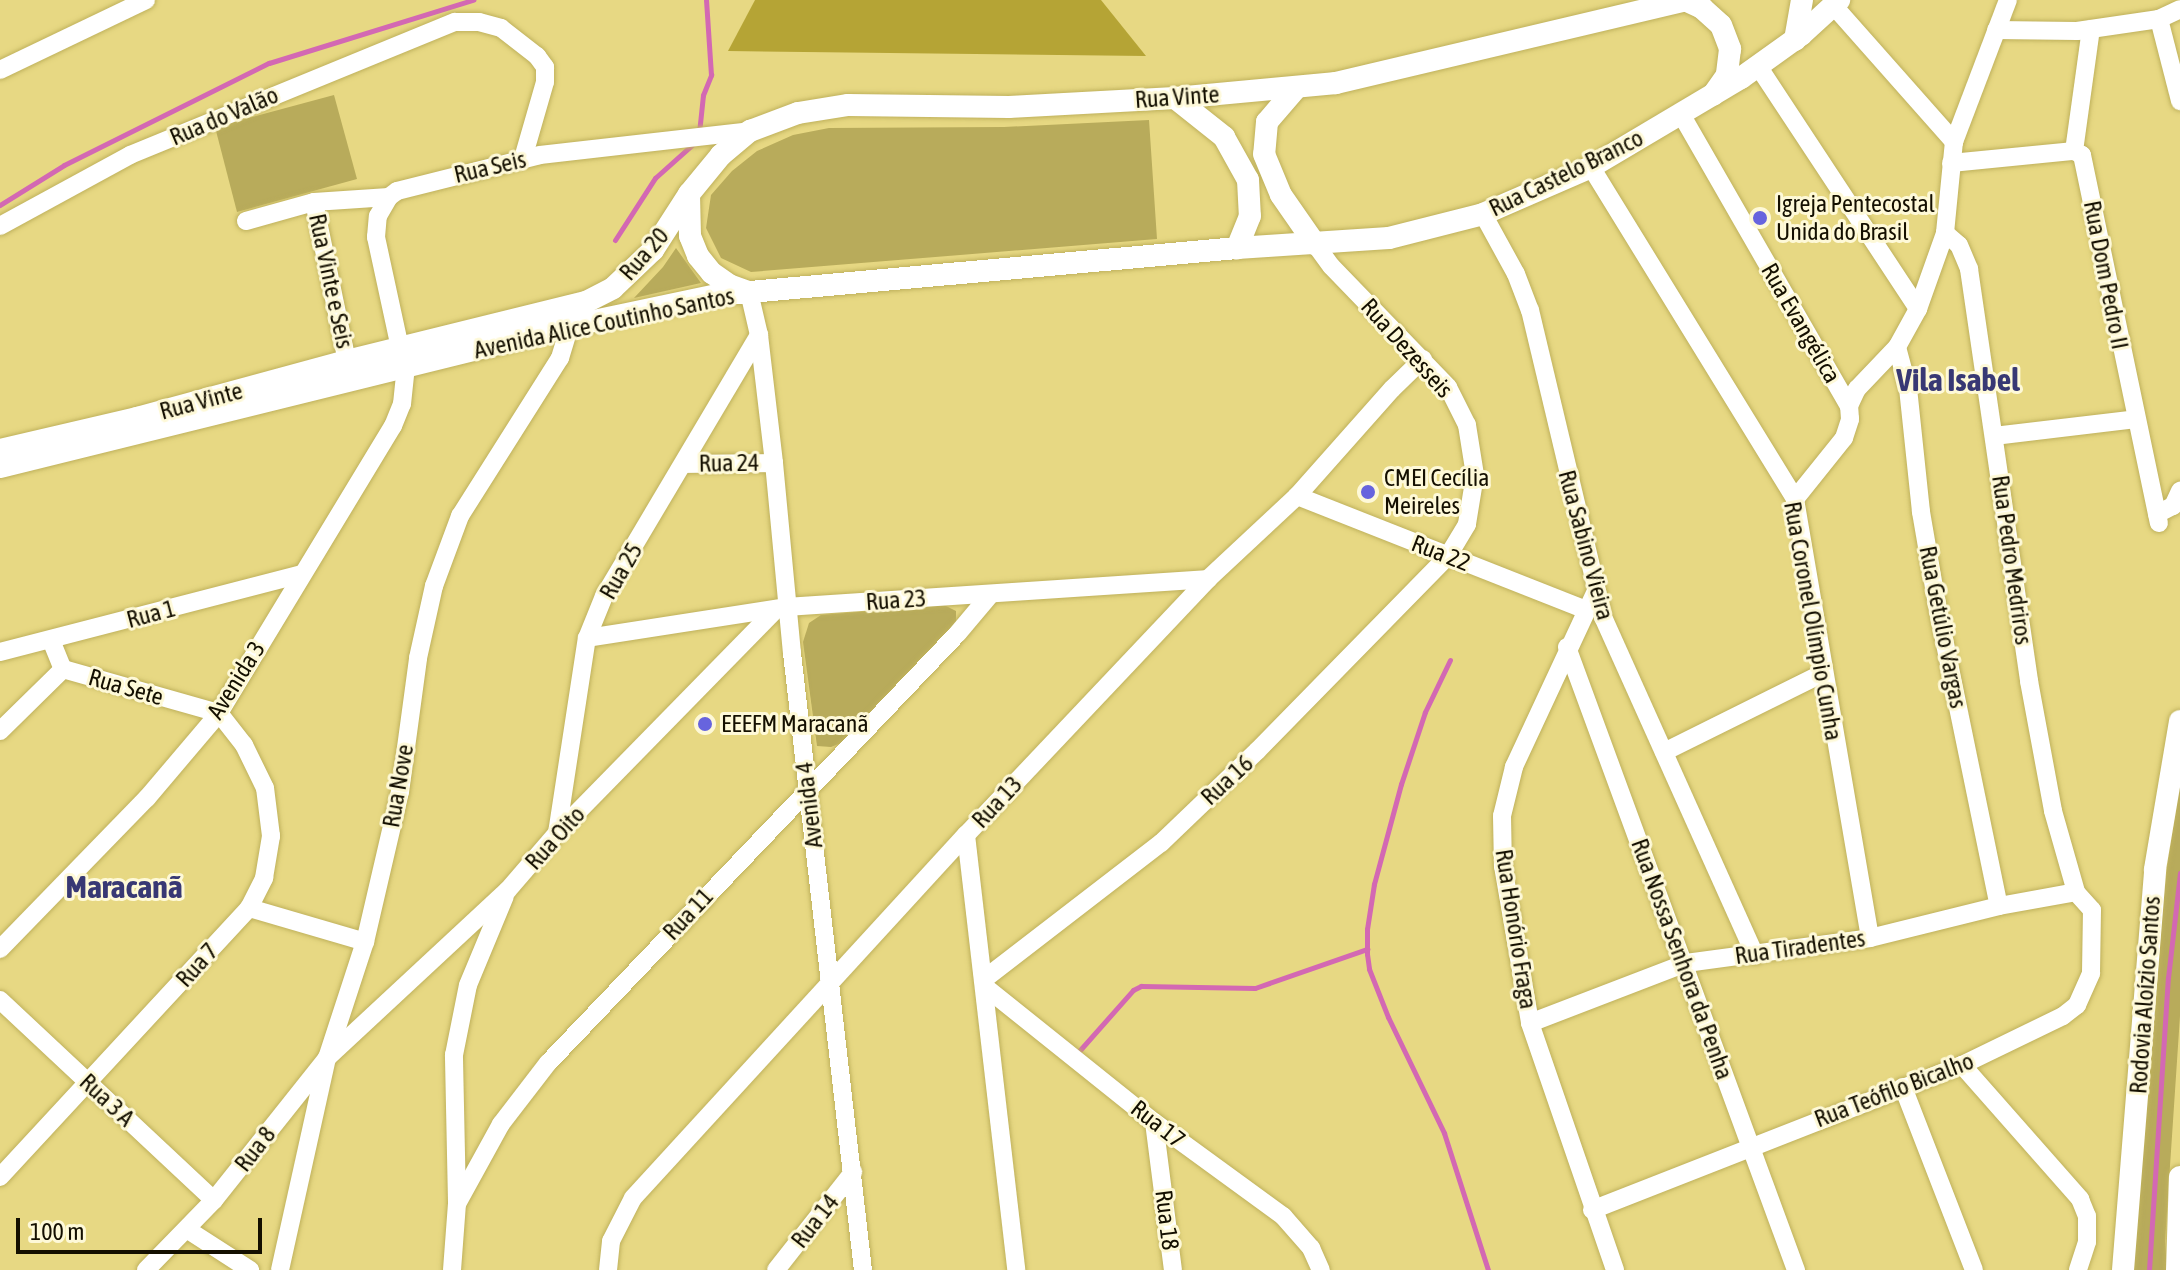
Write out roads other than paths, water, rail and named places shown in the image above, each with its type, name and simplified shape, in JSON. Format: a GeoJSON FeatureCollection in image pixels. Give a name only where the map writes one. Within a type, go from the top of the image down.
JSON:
{"type":"FeatureCollection","features":[{"type":"Feature","properties":{"kind":"main road"},"geometry":{"type":"LineString","coordinates":[[1685,0],[1702,8],[1721,25],[1730,49],[1727,75],[1712,96]]}},
{"type":"Feature","properties":{"kind":"main road","name":"Rua Vinte"},"geometry":{"type":"LineString","coordinates":[[689,194],[721,155],[750,131],[798,113],[848,105],[1009,107],[1175,98],[1297,87],[1385,73],[1685,0]]}},
{"type":"Feature","properties":{"kind":"main road"},"geometry":{"type":"LineString","coordinates":[[1795,40],[1802,0]]}},
{"type":"Feature","properties":{"kind":"main road","name":"Rua Castelo Branco"},"geometry":{"type":"LineString","coordinates":[[1315,244],[1389,238],[1483,214],[1591,167],[1758,66],[1795,40],[1836,3]]}},
{"type":"Feature","properties":{"kind":"main road"},"geometry":{"type":"LineString","coordinates":[[1297,87],[1267,122],[1264,154],[1281,195],[1315,244]]}},
{"type":"Feature","properties":{"kind":"main road"},"geometry":{"type":"LineString","coordinates":[[1175,98],[1224,137],[1248,180],[1250,216],[1247,232],[1237,248]]}},
{"type":"Feature","properties":{"kind":"main road"},"geometry":{"type":"LineString","coordinates":[[689,194],[690,236],[698,256],[729,285],[749,292]]}},
{"type":"Feature","properties":{"kind":"main road","name":"Rua 20"},"geometry":{"type":"LineString","coordinates":[[403,358],[600,296],[626,277],[653,250],[689,194]]}},
{"type":"Feature","properties":{"kind":"main road","name":"Avenida Alice Coutinho Santos"},"geometry":{"type":"LineString","coordinates":[[0,467],[403,358],[686,301],[749,292],[1237,248],[1315,244]]}},
{"type":"Feature","properties":{"kind":"main road","name":"Rua Vinte"},"geometry":{"type":"LineString","coordinates":[[0,450],[137,418],[347,361],[403,358]]}},
{"type":"Feature","properties":{"kind":"main road","name":"Rodovia Aloízio Santos"},"geometry":{"type":"LineString","coordinates":[[2123,1270],[2155,869],[2180,721]]}},
{"type":"Feature","properties":{"kind":"main road"},"geometry":{"type":"LineString","coordinates":[[2177,1270],[2180,1177]]}},
{"type":"Feature","properties":{"kind":"street"},"geometry":{"type":"LineString","coordinates":[[0,70],[146,0]]}},
{"type":"Feature","properties":{"kind":"street"},"geometry":{"type":"LineString","coordinates":[[1795,499],[1844,438],[1850,419],[1849,406],[1864,378],[1897,347],[1918,309],[1945,233],[1954,142],[2008,0]]}},
{"type":"Feature","properties":{"kind":"street"},"geometry":{"type":"LineString","coordinates":[[1836,3],[1954,142]]}},
{"type":"Feature","properties":{"kind":"street"},"geometry":{"type":"LineString","coordinates":[[1996,30],[2091,29],[2159,19],[2180,9]]}},
{"type":"Feature","properties":{"kind":"street"},"geometry":{"type":"LineString","coordinates":[[2159,19],[2180,101]]}},
{"type":"Feature","properties":{"kind":"street","name":"Rua do Valão"},"geometry":{"type":"LineString","coordinates":[[0,226],[130,155],[455,22],[479,22],[501,28],[537,56],[545,67],[545,82],[523,158]]}},
{"type":"Feature","properties":{"kind":"street"},"geometry":{"type":"LineString","coordinates":[[1951,163],[2074,151],[2091,29]]}},
{"type":"Feature","properties":{"kind":"street"},"geometry":{"type":"LineString","coordinates":[[1758,66],[1918,309]]}},
{"type":"Feature","properties":{"kind":"street","name":"Rua Evangélica"},"geometry":{"type":"LineString","coordinates":[[1681,114],[1849,406]]}},
{"type":"Feature","properties":{"kind":"street","name":"Rua Seis"},"geometry":{"type":"LineString","coordinates":[[246,221],[314,202],[389,197],[415,185],[523,158],[612,144],[750,131]]}},
{"type":"Feature","properties":{"kind":"street","name":"Rua Dom Pedro II"},"geometry":{"type":"LineString","coordinates":[[2074,151],[2082,155],[2085,164],[2158,519],[2173,506],[2180,491]]}},
{"type":"Feature","properties":{"kind":"street","name":"Rua Coronel Olímpio Cunha"},"geometry":{"type":"LineString","coordinates":[[1591,167],[1795,499],[1870,938]]}},
{"type":"Feature","properties":{"kind":"street"},"geometry":{"type":"LineString","coordinates":[[389,197],[378,216],[376,237],[403,358]]}},
{"type":"Feature","properties":{"kind":"street","name":"Rua Vinte e Seis"},"geometry":{"type":"LineString","coordinates":[[314,202],[347,361]]}},
{"type":"Feature","properties":{"kind":"street","name":"Rua Sabino Vieira"},"geometry":{"type":"LineString","coordinates":[[1483,214],[1516,274],[1530,310],[1590,602],[1664,752],[1755,955]]}},
{"type":"Feature","properties":{"kind":"street","name":"Rua Pedro Medriros"},"geometry":{"type":"LineString","coordinates":[[1945,233],[1959,245],[1969,269],[2029,681],[2053,811],[2076,892]]}},
{"type":"Feature","properties":{"kind":"street","name":"Rua Dezesseis"},"geometry":{"type":"LineString","coordinates":[[1315,244],[1331,266],[1448,387],[1467,425],[1475,475],[1467,524],[1448,556]]}},
{"type":"Feature","properties":{"kind":"street","name":"Avenida 4"},"geometry":{"type":"LineString","coordinates":[[749,292],[759,335],[774,463],[781,608],[807,788],[863,1270]]}},
{"type":"Feature","properties":{"kind":"street","name":"Rua Nove"},"geometry":{"type":"LineString","coordinates":[[280,1270],[327,1058],[365,942],[400,792],[418,658],[434,586],[460,516],[560,358],[570,326]]}},
{"type":"Feature","properties":{"kind":"street","name":"Rua 25"},"geometry":{"type":"LineString","coordinates":[[557,833],[587,638],[604,596],[759,335]]}},
{"type":"Feature","properties":{"kind":"street","name":"Rua Getúlio Vargas"},"geometry":{"type":"LineString","coordinates":[[1897,347],[1908,388],[1921,512],[1937,605],[1999,906]]}},
{"type":"Feature","properties":{"kind":"street","name":"Avenida 3"},"geometry":{"type":"LineString","coordinates":[[0,949],[147,798],[219,713],[393,426],[402,404],[403,358]]}},
{"type":"Feature","properties":{"kind":"street","name":"Rua 13"},"geometry":{"type":"LineString","coordinates":[[608,1270],[611,1241],[633,1198],[966,835],[1208,579],[1297,496],[1392,389],[1423,359]]}},
{"type":"Feature","properties":{"kind":"street"},"geometry":{"type":"LineString","coordinates":[[1994,436],[2136,419]]}},
{"type":"Feature","properties":{"kind":"street","name":"Rua 24"},"geometry":{"type":"LineString","coordinates":[[685,464],[774,463]]}},
{"type":"Feature","properties":{"kind":"street","name":"Rua 22"},"geometry":{"type":"LineString","coordinates":[[1297,496],[1448,556],[1590,602]]}},
{"type":"Feature","properties":{"kind":"street","name":"Rua 16"},"geometry":{"type":"LineString","coordinates":[[984,983],[1161,843],[1257,751],[1448,556]]}},
{"type":"Feature","properties":{"kind":"street","name":"Rua 1"},"geometry":{"type":"LineString","coordinates":[[0,652],[301,574]]}},
{"type":"Feature","properties":{"kind":"street","name":"Rua 23"},"geometry":{"type":"LineString","coordinates":[[587,638],[781,608],[1208,579]]}},
{"type":"Feature","properties":{"kind":"street","name":"Rua 11"},"geometry":{"type":"LineString","coordinates":[[452,1270],[457,1204],[501,1124],[548,1063],[958,633],[990,595]]}},
{"type":"Feature","properties":{"kind":"street","name":"Rua Honório Fraga"},"geometry":{"type":"LineString","coordinates":[[1590,602],[1514,767],[1502,816],[1503,866],[1530,1023],[1615,1270]]}},
{"type":"Feature","properties":{"kind":"street","name":"Rua Oito"},"geometry":{"type":"LineString","coordinates":[[327,1058],[507,891],[557,833],[781,608]]}},
{"type":"Feature","properties":{"kind":"street","name":"Rua Sete"},"geometry":{"type":"LineString","coordinates":[[51,640],[63,669],[219,713]]}},
{"type":"Feature","properties":{"kind":"street","name":"Rua Nossa Senhora da Penha"},"geometry":{"type":"LineString","coordinates":[[1567,647],[1686,963],[1748,1147],[1796,1270]]}},
{"type":"Feature","properties":{"kind":"street"},"geometry":{"type":"LineString","coordinates":[[0,731],[63,669]]}},
{"type":"Feature","properties":{"kind":"street"},"geometry":{"type":"LineString","coordinates":[[1664,752],[1823,673]]}},
{"type":"Feature","properties":{"kind":"street","name":"Rua 7"},"geometry":{"type":"LineString","coordinates":[[0,1177],[249,908],[264,878],[271,836],[265,788],[244,745],[219,713]]}},
{"type":"Feature","properties":{"kind":"street"},"geometry":{"type":"LineString","coordinates":[[966,835],[1016,1270]]}},
{"type":"Feature","properties":{"kind":"street"},"geometry":{"type":"LineString","coordinates":[[457,1204],[454,1055],[468,985],[507,891]]}},
{"type":"Feature","properties":{"kind":"street","name":"Rua Tiradentes"},"geometry":{"type":"LineString","coordinates":[[1530,1023],[1686,963],[1870,938],[1999,906],[2076,892]]}},
{"type":"Feature","properties":{"kind":"street","name":"Rua Teófilo Bicalho"},"geometry":{"type":"LineString","coordinates":[[1592,1210],[1962,1065],[2063,1016],[2077,1005],[2091,973],[2092,910],[2076,892]]}},
{"type":"Feature","properties":{"kind":"street"},"geometry":{"type":"LineString","coordinates":[[249,908],[365,942]]}},
{"type":"Feature","properties":{"kind":"street","name":"Rua 17"},"geometry":{"type":"LineString","coordinates":[[984,983],[1154,1122],[1283,1216],[1311,1248],[1321,1270]]}},
{"type":"Feature","properties":{"kind":"street","name":"Rua 3 A"},"geometry":{"type":"LineString","coordinates":[[0,1000],[214,1200]]}},
{"type":"Feature","properties":{"kind":"street","name":"Rua 8"},"geometry":{"type":"LineString","coordinates":[[146,1270],[214,1200],[327,1058]]}},
{"type":"Feature","properties":{"kind":"street"},"geometry":{"type":"LineString","coordinates":[[1962,1065],[2080,1199],[2087,1216],[2087,1242],[2078,1270]]}},
{"type":"Feature","properties":{"kind":"street"},"geometry":{"type":"LineString","coordinates":[[1903,1087],[1974,1270]]}},
{"type":"Feature","properties":{"kind":"street","name":"Rua 18"},"geometry":{"type":"LineString","coordinates":[[1154,1122],[1173,1270]]}},
{"type":"Feature","properties":{"kind":"street","name":"Rua 14"},"geometry":{"type":"LineString","coordinates":[[776,1270],[853,1172]]}},
{"type":"Feature","properties":{"kind":"street"},"geometry":{"type":"LineString","coordinates":[[188,1230],[250,1270]]}},
{"type":"Feature","properties":{"kind":"waterway"},"geometry":{"type":"LineString","coordinates":[[0,205],[64,165],[269,63],[473,0]]}},
{"type":"Feature","properties":{"kind":"waterway"},"geometry":{"type":"LineString","coordinates":[[699,133],[703,95],[711,75],[706,0]]}},
{"type":"Feature","properties":{"kind":"waterway"},"geometry":{"type":"LineString","coordinates":[[615,240],[655,178],[692,145]]}},
{"type":"Feature","properties":{"kind":"waterway"},"geometry":{"type":"LineString","coordinates":[[1450,660],[1425,712],[1401,784],[1374,884],[1367,929],[1367,954],[1369,969],[1388,1017],[1444,1133],[1488,1270]]}},
{"type":"Feature","properties":{"kind":"waterway"},"geometry":{"type":"LineString","coordinates":[[2149,1270],[2168,978],[2180,873]]}},
{"type":"Feature","properties":{"kind":"waterway"},"geometry":{"type":"LineString","coordinates":[[1080,1050],[1133,990],[1141,986],[1255,988],[1367,949]]}},
{"type":"Feature","properties":{"kind":"place","name":"Igreja Pentecostal Unida do Brasil"},"geometry":{"type":"Point","coordinates":[1760,218]}},
{"type":"Feature","properties":{"kind":"place","name":"CMEI Cecília Meireles"},"geometry":{"type":"Point","coordinates":[1368,492]}},
{"type":"Feature","properties":{"kind":"place","name":"EEEFM Maracanã"},"geometry":{"type":"Point","coordinates":[705,724]}},
{"type":"Feature","properties":{"kind":"district","name":"Vila Isabel"},"geometry":{"type":"Point","coordinates":[1958,380]}},
{"type":"Feature","properties":{"kind":"district","name":"Maracanã"},"geometry":{"type":"Point","coordinates":[124,887]}}]}
